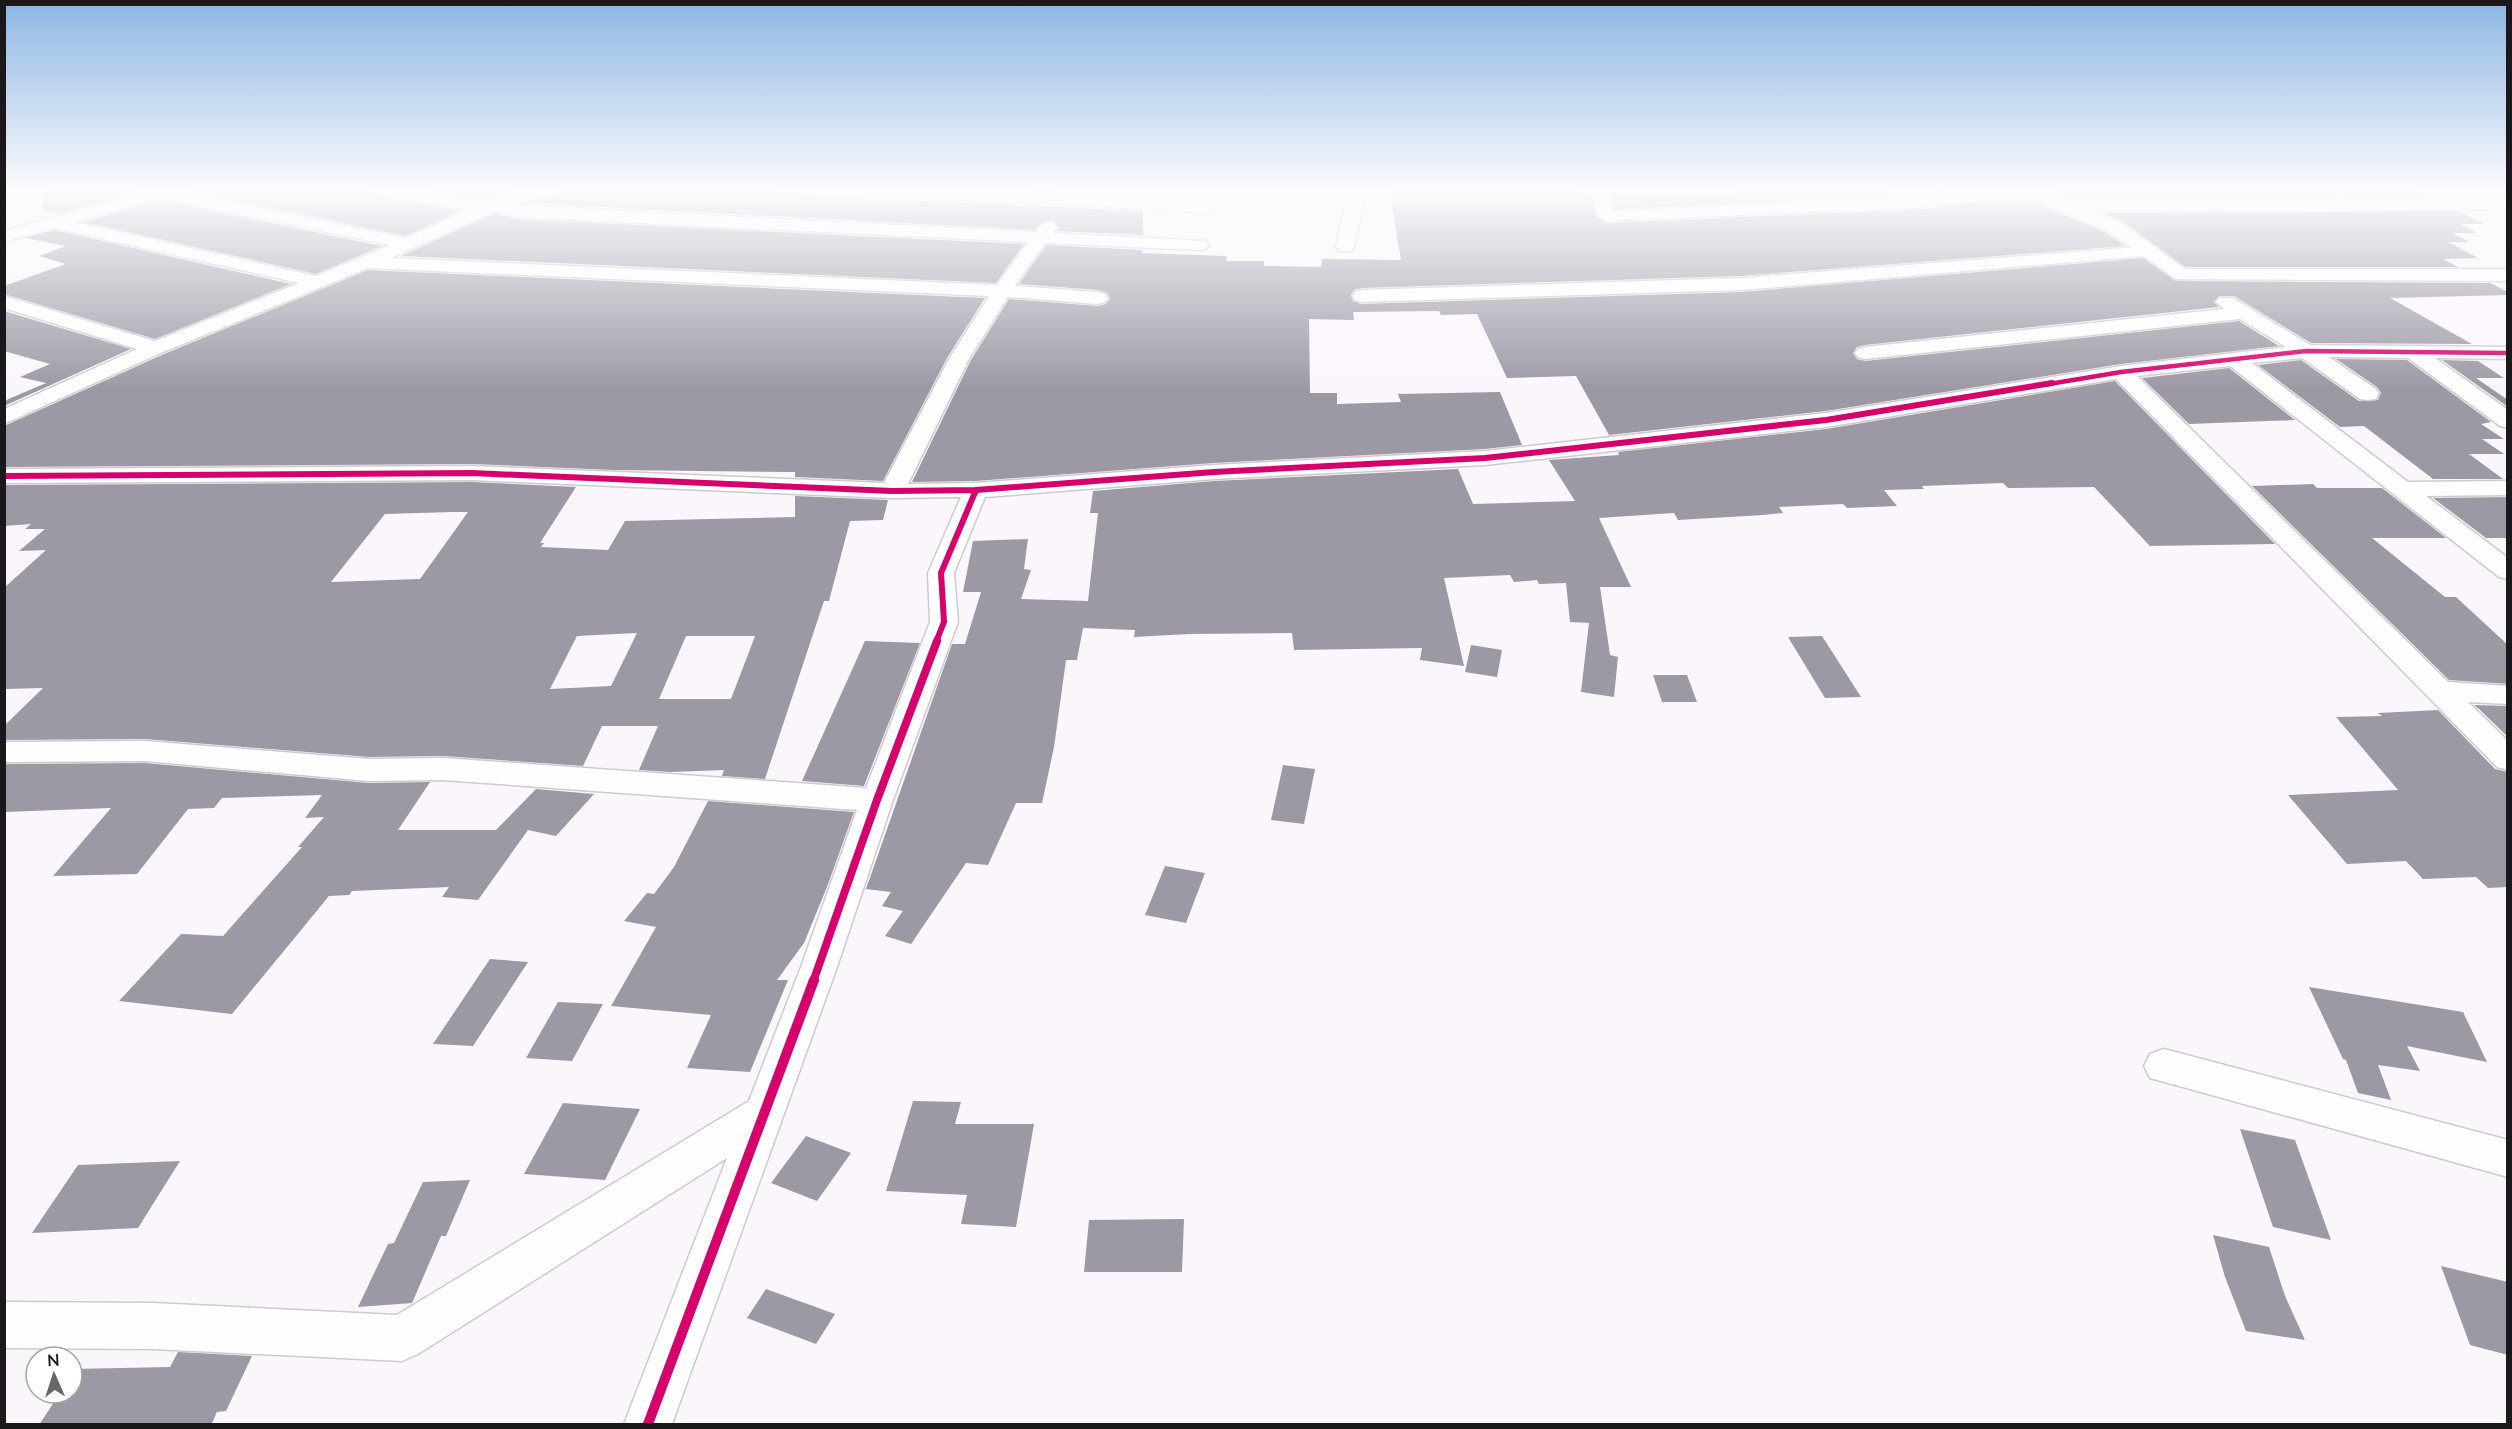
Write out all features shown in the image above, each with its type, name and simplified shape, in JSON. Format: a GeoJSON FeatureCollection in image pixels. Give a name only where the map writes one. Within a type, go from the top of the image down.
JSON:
{"type":"FeatureCollection","features":[{"type":"Feature","properties":{"kind":"street"},"geometry":{"type":"LineString","coordinates":[[201,256],[315,281]]}},
{"type":"Feature","properties":{"kind":"street"},"geometry":{"type":"LineString","coordinates":[[8,413],[156,348],[379,256]]}},
{"type":"Feature","properties":{"kind":"street"},"geometry":{"type":"LineString","coordinates":[[892,491],[959,359],[1002,291],[1028,256]]}},
{"type":"Feature","properties":{"kind":"street"},"geometry":{"type":"LineString","coordinates":[[1362,296],[1741,284],[2093,256]]}},
{"type":"Feature","properties":{"kind":"street"},"geometry":{"type":"LineString","coordinates":[[2157,256],[2183,275],[2306,351],[2368,394]]}},
{"type":"Feature","properties":{"kind":"street"},"geometry":{"type":"LineString","coordinates":[[366,262],[1002,291],[1098,298]]}},
{"type":"Feature","properties":{"kind":"street"},"geometry":{"type":"LineString","coordinates":[[2183,275],[2508,275]]}},
{"type":"Feature","properties":{"kind":"street"},"geometry":{"type":"LineString","coordinates":[[2480,275],[2508,289]]}},
{"type":"Feature","properties":{"kind":"street"},"geometry":{"type":"LineString","coordinates":[[4,302],[156,348]]}},
{"type":"Feature","properties":{"kind":"street"},"geometry":{"type":"LineString","coordinates":[[1864,353],[2243,313]]}},
{"type":"Feature","properties":{"kind":"street"},"geometry":{"type":"LineString","coordinates":[[4,476],[472,473],[892,491],[976,490],[1214,472],[1485,458],[1826,420],[2121,372],[2306,351],[2508,353]]}},
{"type":"Feature","properties":{"kind":"street"},"geometry":{"type":"LineString","coordinates":[[2413,352],[2508,421]]}},
{"type":"Feature","properties":{"kind":"street"},"geometry":{"type":"LineString","coordinates":[[2235,360],[2508,571]]}},
{"type":"Feature","properties":{"kind":"street"},"geometry":{"type":"LineString","coordinates":[[2121,372],[2508,760]]}},
{"type":"Feature","properties":{"kind":"street"},"geometry":{"type":"LineString","coordinates":[[2402,489],[2508,488]]}},
{"type":"Feature","properties":{"kind":"street"},"geometry":{"type":"LineString","coordinates":[[648,1425],[819,967],[877,800],[944,622],[941,573],[976,490]]}},
{"type":"Feature","properties":{"kind":"street"},"geometry":{"type":"LineString","coordinates":[[2440,691],[2508,695]]}},
{"type":"Feature","properties":{"kind":"street"},"geometry":{"type":"LineString","coordinates":[[4,752],[145,751],[250,762],[369,770],[442,769],[877,800]]}},
{"type":"Feature","properties":{"kind":"street"},"geometry":{"type":"LineString","coordinates":[[2164,1066],[2508,1159]]}},
{"type":"Feature","properties":{"kind":"street"},"geometry":{"type":"LineString","coordinates":[[4,1325],[153,1326],[402,1338],[765,1113]]}},
{"type":"Feature","properties":{"kind":"building"},"geometry":{"type":"Polygon","coordinates":[[[39,256],[167,256],[291,284],[155,339],[4,294],[4,286],[66,264],[39,256]]]}},
{"type":"Feature","properties":{"kind":"building"},"geometry":{"type":"Polygon","coordinates":[[[234,256],[359,256],[316,274],[234,256]]]}},
{"type":"Feature","properties":{"kind":"building"},"geometry":{"type":"Polygon","coordinates":[[[402,256],[1016,256],[996,283],[402,256]]]}},
{"type":"Feature","properties":{"kind":"building"},"geometry":{"type":"Polygon","coordinates":[[[1039,256],[1227,256],[1226,261],[1264,261],[1264,266],[1321,267],[1322,259],[1401,260],[1400,256],[2001,256],[1741,276],[1362,288],[1354,290],[1351,295],[1353,301],[1361,304],[1741,292],[2143,258],[2176,281],[2490,283],[2508,292],[2508,295],[2390,298],[2472,344],[2311,343],[2234,296],[2219,296],[2214,302],[2219,307],[1865,345],[1857,347],[1853,353],[1857,359],[1865,361],[2239,321],[2279,346],[2121,364],[1826,411],[1609,435],[1576,376],[1507,378],[1477,314],[1441,315],[1439,311],[1353,312],[1354,320],[1309,319],[1310,393],[1337,393],[1337,404],[1401,402],[1398,394],[1500,392],[1522,445],[1485,449],[1214,463],[976,481],[912,482],[971,360],[1009,299],[1098,306],[1106,304],[1110,299],[1107,293],[1099,290],[1019,284],[1039,256]]]}},
{"type":"Feature","properties":{"kind":"building"},"geometry":{"type":"Polygon","coordinates":[[[2170,256],[2474,256],[2478,258],[2443,259],[2458,267],[2185,267],[2170,256]]]}},
{"type":"Feature","properties":{"kind":"building"},"geometry":{"type":"Polygon","coordinates":[[[368,270],[985,298],[947,358],[883,481],[795,477],[795,472],[613,470],[472,464],[4,467],[4,426],[164,354],[368,270]]]}},
{"type":"Feature","properties":{"kind":"building"},"geometry":{"type":"Polygon","coordinates":[[[4,311],[131,349],[4,406],[4,401],[46,383],[20,377],[50,364],[4,351],[4,311]]]}},
{"type":"Feature","properties":{"kind":"building"},"geometry":{"type":"Polygon","coordinates":[[[2336,359],[2407,360],[2491,422],[2481,424],[2504,439],[2482,439],[2504,454],[2469,454],[2503,479],[2433,479],[2364,426],[2340,427],[2258,365],[2301,360],[2359,401],[2378,400],[2381,393],[2377,387],[2336,359]]]}},
{"type":"Feature","properties":{"kind":"building"},"geometry":{"type":"Polygon","coordinates":[[[2442,360],[2478,361],[2504,378],[2476,378],[2508,400],[2508,407],[2442,360]]]}},
{"type":"Feature","properties":{"kind":"building"},"geometry":{"type":"Polygon","coordinates":[[[2229,368],[2295,420],[2189,424],[2142,378],[2229,368]]]}},
{"type":"Feature","properties":{"kind":"building"},"geometry":{"type":"Polygon","coordinates":[[[2115,381],[2275,544],[2150,546],[2094,487],[2008,488],[2003,483],[1884,490],[1897,506],[1847,508],[1843,504],[1779,507],[1783,513],[1678,520],[1674,513],[1599,518],[1631,587],[1600,587],[1610,655],[1618,657],[1614,697],[1581,692],[1589,623],[1570,622],[1566,583],[1539,584],[1537,580],[1514,582],[1510,575],[1444,578],[1464,666],[1420,660],[1422,648],[1294,650],[1292,633],[1134,637],[1135,630],[1083,628],[1077,660],[1066,660],[1054,747],[1042,803],[1016,803],[988,865],[966,863],[911,944],[885,936],[903,911],[882,906],[891,892],[866,889],[952,644],[965,644],[981,592],[963,592],[973,541],[1028,539],[1024,569],[1031,570],[1021,599],[1088,601],[1098,513],[1090,513],[1093,491],[1214,481],[1458,469],[1473,504],[1575,501],[1549,460],[1619,455],[1618,452],[1826,429],[2115,381]]]}},
{"type":"Feature","properties":{"kind":"building"},"geometry":{"type":"Polygon","coordinates":[[[472,482],[576,487],[540,543],[544,543],[541,547],[608,550],[625,521],[795,517],[795,496],[888,500],[883,520],[850,521],[829,601],[824,601],[765,779],[722,776],[724,770],[670,772],[639,770],[658,726],[602,726],[583,766],[443,756],[369,757],[145,739],[4,740],[4,726],[43,688],[4,689],[4,588],[46,550],[19,551],[45,529],[25,529],[31,524],[4,526],[4,485],[472,482]],[[468,512],[385,514],[331,582],[420,579],[468,512]],[[637,633],[577,636],[550,689],[611,686],[637,633]],[[686,636],[659,699],[731,699],[755,636],[686,636]]]}},
{"type":"Feature","properties":{"kind":"building"},"geometry":{"type":"Polygon","coordinates":[[[2313,484],[2317,488],[2382,488],[2446,538],[2372,538],[2445,597],[2456,597],[2508,645],[2508,684],[2449,680],[2252,486],[2313,484]]]}},
{"type":"Feature","properties":{"kind":"building"},"geometry":{"type":"Polygon","coordinates":[[[2508,497],[2508,538],[2486,538],[2433,498],[2508,497]]]}},
{"type":"Feature","properties":{"kind":"building"},"geometry":{"type":"Polygon","coordinates":[[[1822,636],[1861,697],[1825,698],[1788,637],[1822,636]]]}},
{"type":"Feature","properties":{"kind":"building"},"geometry":{"type":"Polygon","coordinates":[[[865,641],[920,643],[864,786],[802,781],[865,641]]]}},
{"type":"Feature","properties":{"kind":"building"},"geometry":{"type":"Polygon","coordinates":[[[1471,645],[1502,650],[1497,677],[1465,672],[1471,645]]]}},
{"type":"Feature","properties":{"kind":"building"},"geometry":{"type":"Polygon","coordinates":[[[1653,675],[1687,675],[1697,702],[1662,702],[1653,675]]]}},
{"type":"Feature","properties":{"kind":"building"},"geometry":{"type":"Polygon","coordinates":[[[2474,705],[2508,706],[2508,737],[2479,709],[2474,705]]]}},
{"type":"Feature","properties":{"kind":"building"},"geometry":{"type":"Polygon","coordinates":[[[2438,710],[2495,769],[2508,772],[2508,887],[2488,888],[2476,877],[2423,879],[2406,861],[2347,864],[2288,795],[2398,790],[2336,717],[2382,716],[2378,713],[2438,710]]]}},
{"type":"Feature","properties":{"kind":"building"},"geometry":{"type":"Polygon","coordinates":[[[145,763],[369,783],[430,782],[398,830],[496,830],[536,789],[594,794],[556,836],[528,830],[478,900],[442,897],[449,887],[352,891],[349,895],[329,896],[232,1014],[119,1001],[181,934],[223,936],[302,847],[298,847],[324,817],[305,818],[322,795],[222,798],[214,808],[188,809],[137,874],[53,876],[111,808],[4,812],[4,764],[145,763]]]}},
{"type":"Feature","properties":{"kind":"building"},"geometry":{"type":"Polygon","coordinates":[[[1283,765],[1315,769],[1304,824],[1271,820],[1283,765]]]}},
{"type":"Feature","properties":{"kind":"building"},"geometry":{"type":"Polygon","coordinates":[[[708,801],[854,812],[804,943],[777,980],[788,980],[750,1072],[687,1068],[711,1015],[611,1006],[656,927],[624,921],[647,893],[654,894],[674,867],[708,801]]]}},
{"type":"Feature","properties":{"kind":"building"},"geometry":{"type":"Polygon","coordinates":[[[1165,866],[1205,873],[1186,923],[1145,915],[1165,866]]]}},
{"type":"Feature","properties":{"kind":"building"},"geometry":{"type":"Polygon","coordinates":[[[490,959],[528,962],[473,1046],[433,1044],[490,959]]]}},
{"type":"Feature","properties":{"kind":"building"},"geometry":{"type":"Polygon","coordinates":[[[2309,987],[2463,1012],[2487,1062],[2407,1046],[2420,1071],[2378,1065],[2391,1100],[2358,1093],[2346,1060],[2343,1059],[2309,987]]]}},
{"type":"Feature","properties":{"kind":"building"},"geometry":{"type":"Polygon","coordinates":[[[558,1002],[603,1004],[572,1061],[526,1058],[558,1002]]]}},
{"type":"Feature","properties":{"kind":"building"},"geometry":{"type":"Polygon","coordinates":[[[913,1101],[961,1102],[955,1124],[1034,1124],[1016,1227],[961,1224],[967,1195],[886,1191],[913,1101]]]}},
{"type":"Feature","properties":{"kind":"building"},"geometry":{"type":"Polygon","coordinates":[[[563,1103],[640,1109],[605,1180],[524,1174],[563,1103]]]}},
{"type":"Feature","properties":{"kind":"building"},"geometry":{"type":"Polygon","coordinates":[[[2240,1129],[2295,1140],[2331,1240],[2273,1227],[2240,1129]]]}},
{"type":"Feature","properties":{"kind":"building"},"geometry":{"type":"Polygon","coordinates":[[[806,1136],[851,1153],[817,1201],[771,1183],[806,1136]]]}},
{"type":"Feature","properties":{"kind":"building"},"geometry":{"type":"Polygon","coordinates":[[[180,1161],[138,1228],[32,1233],[78,1165],[180,1161]]]}},
{"type":"Feature","properties":{"kind":"building"},"geometry":{"type":"Polygon","coordinates":[[[470,1180],[446,1236],[441,1236],[412,1303],[358,1307],[388,1244],[394,1243],[423,1182],[470,1180]]]}},
{"type":"Feature","properties":{"kind":"building"},"geometry":{"type":"Polygon","coordinates":[[[1184,1219],[1182,1272],[1084,1272],[1089,1220],[1184,1219]]]}},
{"type":"Feature","properties":{"kind":"building"},"geometry":{"type":"Polygon","coordinates":[[[2213,1235],[2269,1247],[2285,1296],[2305,1340],[2246,1331],[2225,1277],[2213,1235]]]}},
{"type":"Feature","properties":{"kind":"building"},"geometry":{"type":"Polygon","coordinates":[[[2441,1266],[2508,1282],[2508,1355],[2470,1345],[2441,1266]]]}},
{"type":"Feature","properties":{"kind":"building"},"geometry":{"type":"Polygon","coordinates":[[[766,1289],[835,1314],[816,1344],[747,1318],[766,1289]]]}},
{"type":"Feature","properties":{"kind":"building"},"geometry":{"type":"Polygon","coordinates":[[[178,1352],[252,1356],[226,1411],[217,1412],[211,1425],[39,1425],[52,1405],[84,1405],[84,1369],[170,1367],[178,1352]]]}},
{"type":"Feature","properties":{"kind":"cycle path"},"geometry":{"type":"LineString","coordinates":[[4,476],[472,473],[892,491],[976,490],[1214,472],[1485,458],[1826,420],[2121,372],[2306,351],[2508,353]]}},
{"type":"Feature","properties":{"kind":"cycle path"},"geometry":{"type":"LineString","coordinates":[[648,1424],[819,967],[877,800],[944,622],[941,573],[976,490]]}}]}
